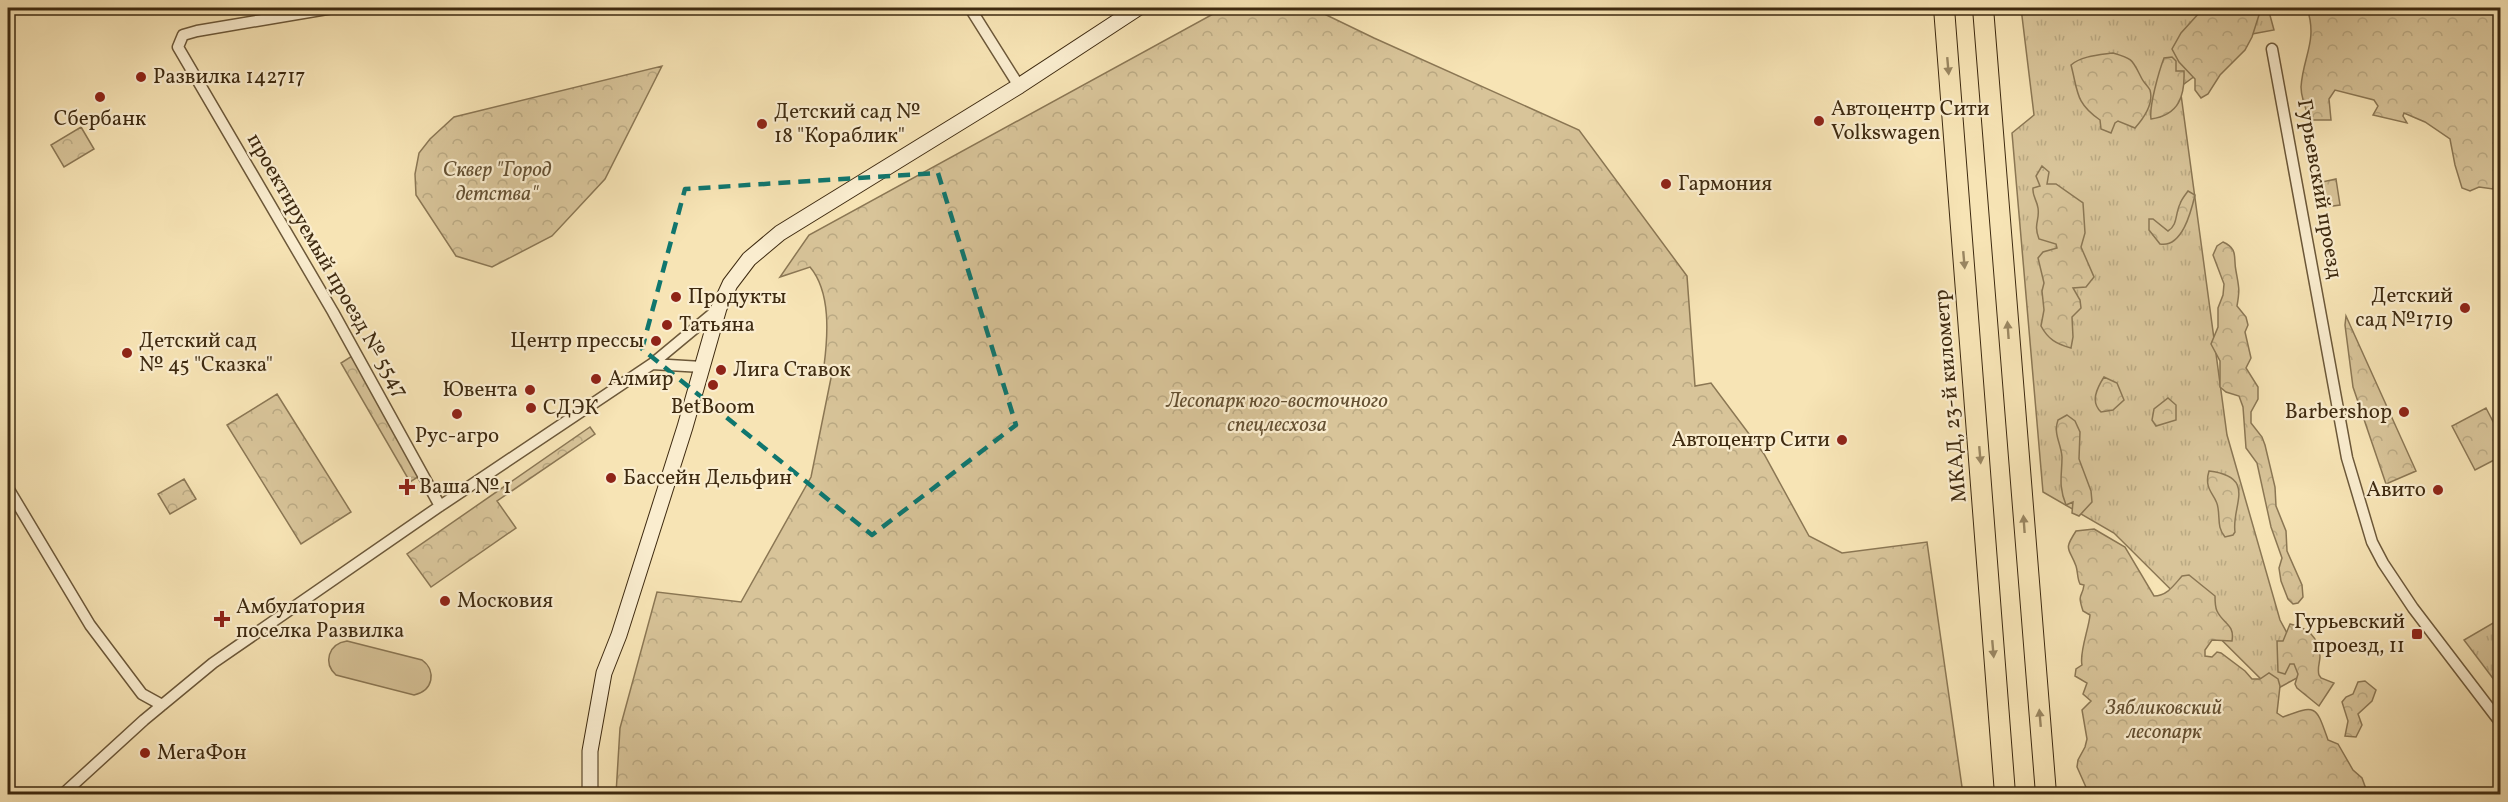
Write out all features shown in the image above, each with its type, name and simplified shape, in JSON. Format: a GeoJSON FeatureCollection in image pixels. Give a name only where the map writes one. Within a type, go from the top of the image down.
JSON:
{"type":"FeatureCollection","features":[{"type":"Feature","properties":{"kind":"highway","name":"МКАД, 23-й километр"},"geometry":{"type":"LineString","coordinates":[[1944,8],[2005,787]]}},
{"type":"Feature","properties":{"kind":"highway"},"geometry":{"type":"LineString","coordinates":[[1983,8],[2045,786]]}},
{"type":"Feature","properties":{"kind":"street","name":"проектируемый проезд № 5547"},"geometry":{"type":"LineString","coordinates":[[333,8],[197,31],[183,35],[178,47],[333,312],[440,506]]}},
{"type":"Feature","properties":{"kind":"street"},"geometry":{"type":"LineString","coordinates":[[970,8],[1019,86]]}},
{"type":"Feature","properties":{"kind":"street"},"geometry":{"type":"LineString","coordinates":[[590,795],[590,751],[604,673],[619,635],[719,308],[730,284],[749,259],[780,233],[1019,86],[1138,8]]}},
{"type":"Feature","properties":{"kind":"street","name":"Гурьевский проезд"},"geometry":{"type":"LineString","coordinates":[[2272,49],[2347,458],[2372,542],[2413,608],[2500,722]]}},
{"type":"Feature","properties":{"kind":"street"},"geometry":{"type":"LineString","coordinates":[[63,795],[162,705],[213,663],[440,506],[628,381],[719,308]]}},
{"type":"Feature","properties":{"kind":"street"},"geometry":{"type":"LineString","coordinates":[[652,364],[702,367]]}},
{"type":"Feature","properties":{"kind":"street"},"geometry":{"type":"LineString","coordinates":[[8,488],[90,625],[142,694],[162,705]]}},
{"type":"Feature","properties":{"kind":"highlighted area"},"geometry":{"type":"Polygon","coordinates":[[[938,173],[1016,425],[872,535],[642,349],[685,189],[938,173]]]}},
{"type":"Feature","properties":{"kind":"green space","name":"Лесопарк юго-восточного спецлесхоза"},"geometry":{"type":"Polygon","coordinates":[[[1224,8],[1312,8],[1579,130],[1687,276],[1695,386],[1711,383],[1764,454],[1809,536],[1842,553],[1927,542],[1963,794],[616,794],[620,728],[657,592],[741,602],[811,477],[832,373],[824,366],[827,328],[825,301],[817,277],[810,267],[780,277],[809,235],[1224,8]]]}},
{"type":"Feature","properties":{"kind":"green space"},"geometry":{"type":"Polygon","coordinates":[[[2021,8],[2268,8],[2274,30],[2252,34],[2180,87],[2227,435],[2280,620],[2308,672],[2273,691],[2114,533],[2043,492],[2012,133],[2034,115],[2021,8]]]}},
{"type":"Feature","properties":{"kind":"green space"},"geometry":{"type":"Polygon","coordinates":[[[2191,8],[2276,8],[2273,12],[2262,12],[2259,15],[2245,50],[2220,75],[2208,94],[2201,98],[2195,90],[2195,79],[2179,62],[2172,49],[2181,33],[2200,12],[2191,8]]]}},
{"type":"Feature","properties":{"kind":"green space"},"geometry":{"type":"Polygon","coordinates":[[[2307,8],[2500,8],[2500,174],[2496,174],[2493,189],[2479,187],[2470,191],[2462,188],[2450,139],[2425,122],[2404,113],[2403,116],[2407,123],[2373,115],[2378,106],[2374,100],[2335,90],[2329,99],[2331,120],[2310,120],[2301,87],[2311,30],[2307,8]]]}},
{"type":"Feature","properties":{"kind":"green space"},"geometry":{"type":"Polygon","coordinates":[[[2113,53],[2132,61],[2151,95],[2147,111],[2135,128],[2118,121],[2111,133],[2101,129],[2100,120],[2082,102],[2071,65],[2085,58],[2113,53]]]}},
{"type":"Feature","properties":{"kind":"green space"},"geometry":{"type":"Polygon","coordinates":[[[2172,57],[2176,61],[2176,71],[2184,71],[2181,96],[2174,109],[2151,119],[2153,97],[2164,58],[2172,57]]]}},
{"type":"Feature","properties":{"kind":"green space","name":"Сквер \"Город детства\""},"geometry":{"type":"Polygon","coordinates":[[[662,66],[605,179],[552,236],[492,267],[456,256],[416,195],[415,174],[419,153],[430,139],[454,117],[662,66]]]}},
{"type":"Feature","properties":{"kind":"green space"},"geometry":{"type":"Polygon","coordinates":[[[81,127],[94,149],[64,167],[51,145],[81,127]]]}},
{"type":"Feature","properties":{"kind":"green space"},"geometry":{"type":"Polygon","coordinates":[[[2042,166],[2049,172],[2047,184],[2056,184],[2083,203],[2085,233],[2081,247],[2094,277],[2086,287],[2073,288],[2080,300],[2081,308],[2072,317],[2071,348],[2053,340],[2041,326],[2044,310],[2042,291],[2044,283],[2038,258],[2043,252],[2057,248],[2056,244],[2039,239],[2037,234],[2038,208],[2033,188],[2040,186],[2036,176],[2042,166]]]}},
{"type":"Feature","properties":{"kind":"green space"},"geometry":{"type":"Polygon","coordinates":[[[2336,179],[2340,205],[2326,207],[2322,182],[2336,179]]]}},
{"type":"Feature","properties":{"kind":"green space"},"geometry":{"type":"Polygon","coordinates":[[[2188,191],[2195,195],[2180,235],[2168,244],[2160,244],[2149,230],[2149,219],[2153,219],[2168,231],[2171,229],[2178,208],[2188,191]]]}},
{"type":"Feature","properties":{"kind":"green space"},"geometry":{"type":"Polygon","coordinates":[[[2223,242],[2231,248],[2234,254],[2239,288],[2237,306],[2246,317],[2248,325],[2245,332],[2251,358],[2246,368],[2258,387],[2258,399],[2251,412],[2251,423],[2265,445],[2275,487],[2276,506],[2286,531],[2287,551],[2302,585],[2303,597],[2298,603],[2293,604],[2288,599],[2281,581],[2279,568],[2282,558],[2271,527],[2257,463],[2246,448],[2243,407],[2239,396],[2226,392],[2220,387],[2220,361],[2211,344],[2218,327],[2218,308],[2224,284],[2213,255],[2217,246],[2223,242]]]}},
{"type":"Feature","properties":{"kind":"green space"},"geometry":{"type":"Polygon","coordinates":[[[2346,316],[2416,471],[2386,484],[2353,387],[2345,325],[2346,316]]]}},
{"type":"Feature","properties":{"kind":"green space"},"geometry":{"type":"Polygon","coordinates":[[[352,356],[421,475],[410,482],[341,363],[352,356]]]}},
{"type":"Feature","properties":{"kind":"green space"},"geometry":{"type":"Polygon","coordinates":[[[2104,377],[2117,383],[2124,400],[2113,410],[2101,412],[2095,399],[2104,377]]]}},
{"type":"Feature","properties":{"kind":"green space"},"geometry":{"type":"Polygon","coordinates":[[[277,394],[351,512],[301,544],[227,425],[277,394]]]}},
{"type":"Feature","properties":{"kind":"green space"},"geometry":{"type":"Polygon","coordinates":[[[2168,398],[2176,405],[2176,420],[2156,426],[2152,420],[2154,409],[2168,398]]]}},
{"type":"Feature","properties":{"kind":"green space"},"geometry":{"type":"Polygon","coordinates":[[[2486,408],[2500,435],[2500,457],[2475,470],[2452,426],[2486,408]]]}},
{"type":"Feature","properties":{"kind":"green space"},"geometry":{"type":"Polygon","coordinates":[[[2067,415],[2075,421],[2080,432],[2079,459],[2091,491],[2092,502],[2079,516],[2072,513],[2073,502],[2066,505],[2061,486],[2062,457],[2057,425],[2058,420],[2067,415]]]}},
{"type":"Feature","properties":{"kind":"green space"},"geometry":{"type":"Polygon","coordinates":[[[590,427],[595,434],[497,501],[516,528],[431,587],[407,554],[590,427]]]}},
{"type":"Feature","properties":{"kind":"green space"},"geometry":{"type":"Polygon","coordinates":[[[2209,471],[2224,474],[2233,479],[2238,486],[2239,494],[2233,535],[2225,537],[2221,530],[2217,503],[2209,488],[2209,471]]]}},
{"type":"Feature","properties":{"kind":"green space"},"geometry":{"type":"Polygon","coordinates":[[[184,479],[196,499],[170,514],[158,494],[184,479]]]}},
{"type":"Feature","properties":{"kind":"green space","name":"Зябликовский лесопарк"},"geometry":{"type":"Polygon","coordinates":[[[2094,529],[2125,547],[2154,596],[2166,592],[2182,576],[2189,575],[2215,596],[2216,609],[2232,631],[2232,641],[2212,640],[2205,650],[2205,656],[2212,657],[2217,652],[2221,653],[2252,679],[2260,679],[2269,673],[2278,679],[2280,686],[2277,713],[2283,717],[2303,710],[2314,711],[2321,720],[2328,740],[2338,744],[2353,770],[2362,778],[2366,789],[2364,794],[2089,794],[2077,767],[2087,739],[2082,710],[2091,701],[2083,694],[2087,683],[2075,676],[2076,669],[2082,665],[2090,615],[2083,611],[2080,598],[2084,585],[2079,582],[2076,566],[2068,546],[2076,531],[2094,529]]]}},
{"type":"Feature","properties":{"kind":"green space"},"geometry":{"type":"Polygon","coordinates":[[[2500,619],[2500,670],[2498,685],[2464,640],[2500,619]]]}},
{"type":"Feature","properties":{"kind":"green space"},"geometry":{"type":"Polygon","coordinates":[[[2290,624],[2302,628],[2314,638],[2320,656],[2319,675],[2334,683],[2319,706],[2297,688],[2295,684],[2298,674],[2294,664],[2290,664],[2285,674],[2278,672],[2277,641],[2283,641],[2290,624]]]}},
{"type":"Feature","properties":{"kind":"green space"},"geometry":{"type":"Polygon","coordinates":[[[347,641],[422,660],[430,670],[429,685],[414,695],[336,675],[330,665],[330,655],[335,646],[347,641]]]}},
{"type":"Feature","properties":{"kind":"green space"},"geometry":{"type":"Polygon","coordinates":[[[2365,681],[2376,690],[2372,701],[2358,714],[2362,725],[2356,737],[2345,736],[2348,721],[2342,702],[2353,694],[2358,682],[2365,681]]]}},
{"type":"Feature","properties":{"kind":"place","name":"Развилка 142717"},"geometry":{"type":"Point","coordinates":[141,77]}},
{"type":"Feature","properties":{"kind":"place","name":"Сбербанк"},"geometry":{"type":"Point","coordinates":[100,97]}},
{"type":"Feature","properties":{"kind":"place","name":"Автоцентр Сити Volkswagen"},"geometry":{"type":"Point","coordinates":[1819,121]}},
{"type":"Feature","properties":{"kind":"place","name":"Детский сад № 18 \"Кораблик\""},"geometry":{"type":"Point","coordinates":[762,124]}},
{"type":"Feature","properties":{"kind":"place","name":"Гармония"},"geometry":{"type":"Point","coordinates":[1666,184]}},
{"type":"Feature","properties":{"kind":"place","name":"Продукты"},"geometry":{"type":"Point","coordinates":[676,297]}},
{"type":"Feature","properties":{"kind":"place","name":"Детский сад №1719"},"geometry":{"type":"Point","coordinates":[2465,308]}},
{"type":"Feature","properties":{"kind":"place","name":"Татьяна"},"geometry":{"type":"Point","coordinates":[667,325]}},
{"type":"Feature","properties":{"kind":"place","name":"Центр прессы"},"geometry":{"type":"Point","coordinates":[656,341]}},
{"type":"Feature","properties":{"kind":"place","name":"Детский сад № 45 \"Сказка\""},"geometry":{"type":"Point","coordinates":[127,353]}},
{"type":"Feature","properties":{"kind":"place","name":"Лига Ставок"},"geometry":{"type":"Point","coordinates":[721,370]}},
{"type":"Feature","properties":{"kind":"place","name":"Алмир"},"geometry":{"type":"Point","coordinates":[596,379]}},
{"type":"Feature","properties":{"kind":"place","name":"BetBoom"},"geometry":{"type":"Point","coordinates":[713,385]}},
{"type":"Feature","properties":{"kind":"place","name":"Ювента"},"geometry":{"type":"Point","coordinates":[530,390]}},
{"type":"Feature","properties":{"kind":"place","name":"СДЭК"},"geometry":{"type":"Point","coordinates":[531,408]}},
{"type":"Feature","properties":{"kind":"place","name":"Barbershop"},"geometry":{"type":"Point","coordinates":[2404,412]}},
{"type":"Feature","properties":{"kind":"place","name":"Рус-агро"},"geometry":{"type":"Point","coordinates":[457,414]}},
{"type":"Feature","properties":{"kind":"place","name":"Автоцентр Сити"},"geometry":{"type":"Point","coordinates":[1842,440]}},
{"type":"Feature","properties":{"kind":"place","name":"Бассейн Дельфин"},"geometry":{"type":"Point","coordinates":[611,478]}},
{"type":"Feature","properties":{"kind":"place","name":"Ваша № 1"},"geometry":{"type":"Point","coordinates":[407,487]}},
{"type":"Feature","properties":{"kind":"place","name":"Авито"},"geometry":{"type":"Point","coordinates":[2438,490]}},
{"type":"Feature","properties":{"kind":"place","name":"Московия"},"geometry":{"type":"Point","coordinates":[445,601]}},
{"type":"Feature","properties":{"kind":"place","name":"Амбулатория поселка Развилка"},"geometry":{"type":"Point","coordinates":[222,619]}},
{"type":"Feature","properties":{"kind":"place","name":"Гурьевский проезд, 11"},"geometry":{"type":"Point","coordinates":[2417,634]}},
{"type":"Feature","properties":{"kind":"place","name":"МегаФон"},"geometry":{"type":"Point","coordinates":[145,753]}}]}
